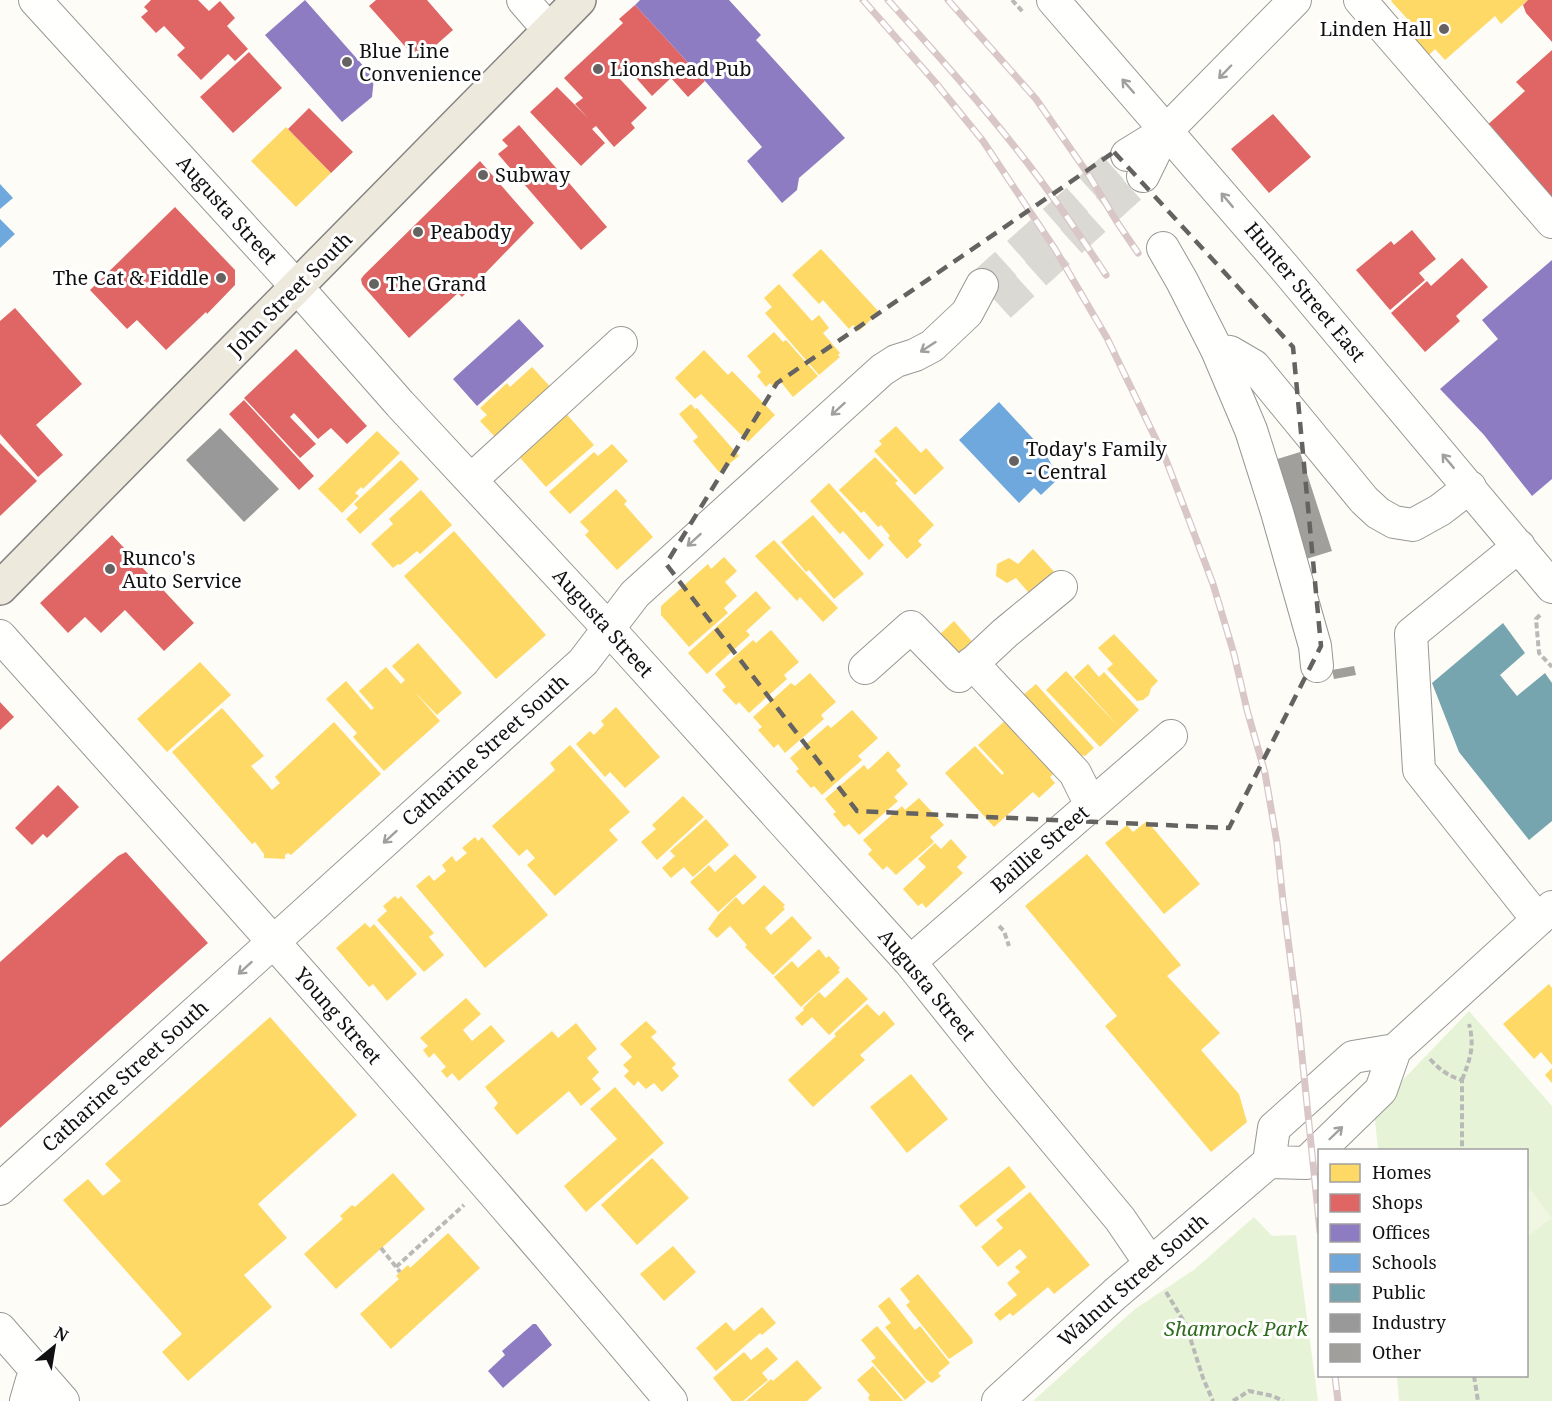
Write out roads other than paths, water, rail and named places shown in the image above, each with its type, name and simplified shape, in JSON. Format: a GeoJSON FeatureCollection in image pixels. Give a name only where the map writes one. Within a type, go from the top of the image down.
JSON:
{"type":"FeatureCollection","features":[{"type":"Feature","properties":{"kind":"main road","name":"John Street South"},"geometry":{"type":"LineString","coordinates":[[0,588],[579,0]]}},
{"type":"Feature","properties":{"kind":"street","name":"Augusta Street"},"geometry":{"type":"LineString","coordinates":[[35,0],[297,287],[400,404],[609,629],[910,962],[1000,1076],[1120,1219],[1150,1263]]}},
{"type":"Feature","properties":{"kind":"street"},"geometry":{"type":"LineString","coordinates":[[522,0],[549,30]]}},
{"type":"Feature","properties":{"kind":"street","name":"Hunter Street East"},"geometry":{"type":"LineString","coordinates":[[1053,0],[1212,182],[1519,546],[1548,599]]}},
{"type":"Feature","properties":{"kind":"street"},"geometry":{"type":"LineString","coordinates":[[1135,165],[1166,130],[1295,0]]}},
{"type":"Feature","properties":{"kind":"street"},"geometry":{"type":"LineString","coordinates":[[1360,0],[1552,222]]}},
{"type":"Feature","properties":{"kind":"street"},"geometry":{"type":"LineString","coordinates":[[1163,248],[1217,350],[1251,430],[1315,646],[1317,666]]}},
{"type":"Feature","properties":{"kind":"street","name":"Catharine Street South"},"geometry":{"type":"LineString","coordinates":[[0,1189],[583,662],[635,594],[882,370],[896,361],[915,356],[932,346],[967,313],[991,295]]}},
{"type":"Feature","properties":{"kind":"street"},"geometry":{"type":"LineString","coordinates":[[471,480],[621,343]]}},
{"type":"Feature","properties":{"kind":"street"},"geometry":{"type":"LineString","coordinates":[[1217,350],[1230,352],[1254,366],[1364,500],[1378,513],[1394,522],[1413,525],[1440,510],[1470,487]]}},
{"type":"Feature","properties":{"kind":"street"},"geometry":{"type":"LineString","coordinates":[[1320,1149],[1381,1090],[1401,1044],[1545,914],[1419,771],[1417,749],[1411,634],[1519,546]]}},
{"type":"Feature","properties":{"kind":"street"},"geometry":{"type":"LineString","coordinates":[[865,668],[911,627],[958,676],[1005,633],[1061,587]]}},
{"type":"Feature","properties":{"kind":"street","name":"Young Street"},"geometry":{"type":"LineString","coordinates":[[0,636],[543,1248],[671,1401]]}},
{"type":"Feature","properties":{"kind":"street"},"geometry":{"type":"LineString","coordinates":[[972,663],[1075,773],[1091,805]]}},
{"type":"Feature","properties":{"kind":"street","name":"Baillie Street"},"geometry":{"type":"LineString","coordinates":[[910,962],[1171,735]]}},
{"type":"Feature","properties":{"kind":"street"},"geometry":{"type":"LineString","coordinates":[[1318,1151],[1306,1163],[1269,1162],[1274,1128],[1291,1112],[1353,1057],[1401,1044]]}},
{"type":"Feature","properties":{"kind":"street","name":"Walnut Street South"},"geometry":{"type":"LineString","coordinates":[[998,1401],[1150,1263],[1269,1162]]}},
{"type":"Feature","properties":{"kind":"street"},"geometry":{"type":"LineString","coordinates":[[0,1329],[63,1401]]}},
{"type":"Feature","properties":{"kind":"street"},"geometry":{"type":"LineString","coordinates":[[26,1401],[35,1370]]}},
{"type":"Feature","properties":{"kind":"tunnel"},"geometry":{"type":"LineString","coordinates":[[982,285],[1127,155]]}},
{"type":"Feature","properties":{"kind":"tunnel"},"geometry":{"type":"LineString","coordinates":[[1000,306],[1143,176]]}},
{"type":"Feature","properties":{"kind":"railway"},"geometry":{"type":"LineString","coordinates":[[863,0],[983,141],[1055,249],[1107,338],[1166,460],[1213,584],[1265,773],[1277,843],[1318,1212]]}},
{"type":"Feature","properties":{"kind":"railway"},"geometry":{"type":"LineString","coordinates":[[888,0],[1033,170],[1106,275]]}},
{"type":"Feature","properties":{"kind":"railway"},"geometry":{"type":"LineString","coordinates":[[948,0],[1036,99],[1088,174],[1138,253]]}},
{"type":"Feature","properties":{"kind":"railway"},"geometry":{"type":"LineString","coordinates":[[1335,1377],[1338,1401]]}},
{"type":"Feature","properties":{"kind":"place","name":"Linden Hall"},"geometry":{"type":"Point","coordinates":[1444,29]}},
{"type":"Feature","properties":{"kind":"place","name":"Blue Line Convenience"},"geometry":{"type":"Point","coordinates":[347,62]}},
{"type":"Feature","properties":{"kind":"place","name":"Lionshead Pub"},"geometry":{"type":"Point","coordinates":[598,69]}},
{"type":"Feature","properties":{"kind":"place","name":"Subway"},"geometry":{"type":"Point","coordinates":[483,175]}},
{"type":"Feature","properties":{"kind":"place","name":"Peabody"},"geometry":{"type":"Point","coordinates":[418,232]}},
{"type":"Feature","properties":{"kind":"place","name":"The Cat & Fiddle"},"geometry":{"type":"Point","coordinates":[221,278]}},
{"type":"Feature","properties":{"kind":"place","name":"The Grand"},"geometry":{"type":"Point","coordinates":[374,284]}},
{"type":"Feature","properties":{"kind":"place","name":"Today's Family - Central"},"geometry":{"type":"Point","coordinates":[1014,461]}},
{"type":"Feature","properties":{"kind":"place","name":"Runco's Auto Service"},"geometry":{"type":"Point","coordinates":[110,569]}},
{"type":"Feature","properties":{"kind":"park label","name":"Shamrock Park"},"geometry":{"type":"Point","coordinates":[1236,1329]}}]}
